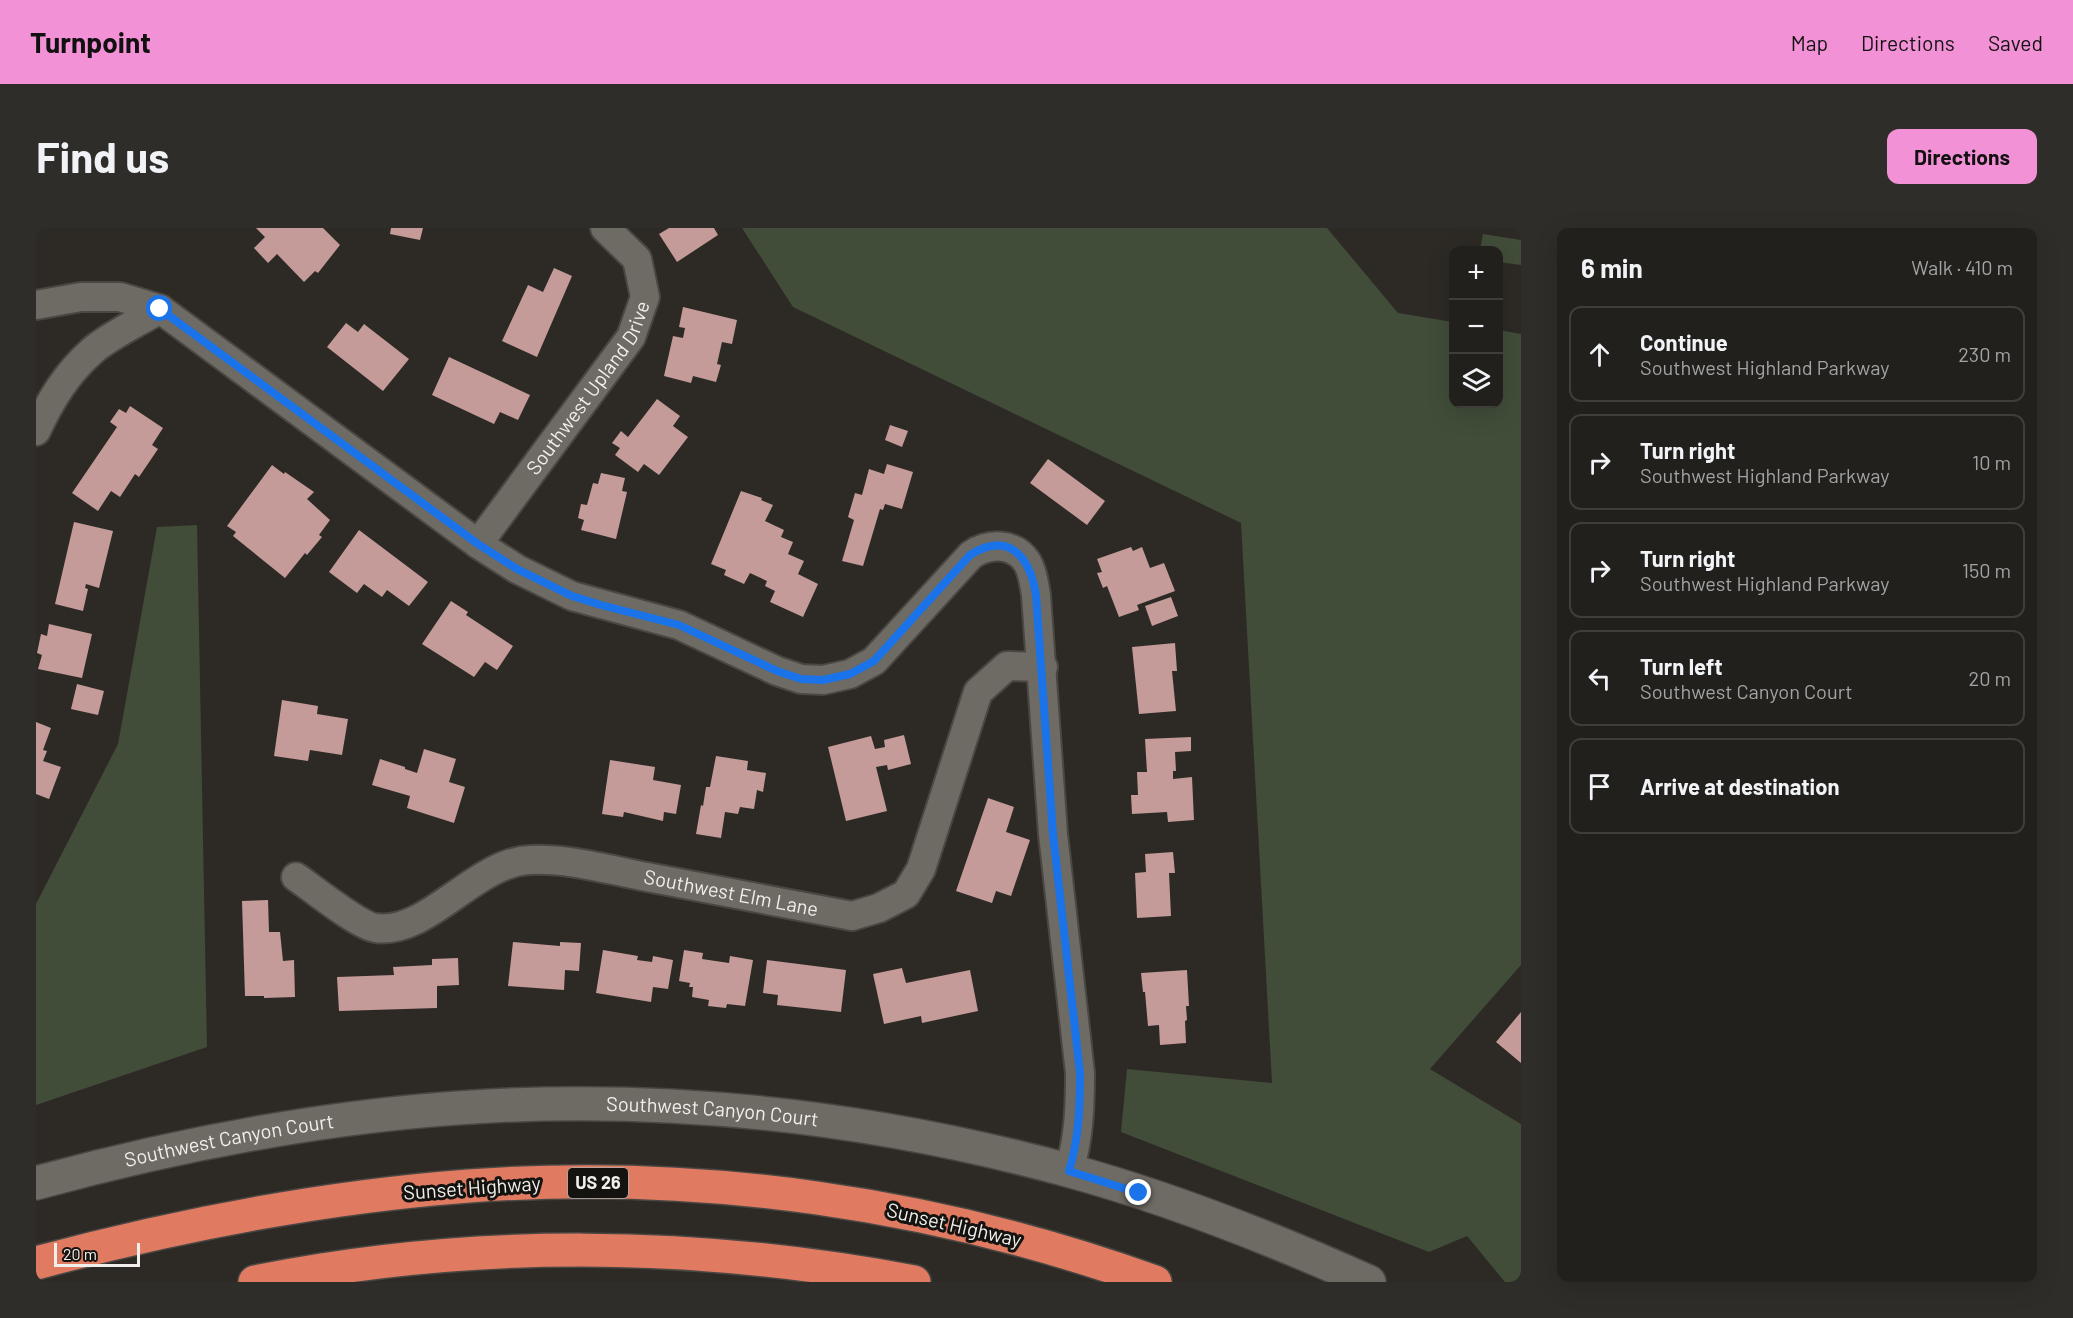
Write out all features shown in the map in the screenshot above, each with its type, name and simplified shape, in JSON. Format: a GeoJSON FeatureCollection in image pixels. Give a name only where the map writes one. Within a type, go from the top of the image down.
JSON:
{"type":"FeatureCollection","features":[{"type":"Feature","properties":{"kind":"highway","name":"Sunset Highway"},"geometry":{"type":"LineString","coordinates":[[36,1263],[162,1231],[312,1204],[471,1186],[582,1182],[732,1188],[881,1208],[958,1224],[1081,1257],[1155,1282]]}},
{"type":"Feature","properties":{"kind":"highway"},"geometry":{"type":"LineString","coordinates":[[255,1282],[415,1258],[587,1249],[744,1256],[851,1270],[914,1282]]}},
{"type":"Feature","properties":{"kind":"street","name":"Southwest Upland Drive"},"geometry":{"type":"LineString","coordinates":[[478,544],[631,337],[645,297],[637,259],[605,228]]}},
{"type":"Feature","properties":{"kind":"street"},"geometry":{"type":"LineString","coordinates":[[36,305],[81,297],[120,297],[160,309],[478,544],[517,569],[572,596],[679,625],[777,671],[801,679],[823,680],[850,674],[874,661],[970,555],[980,548],[994,546],[1020,553],[1027,562],[1033,577],[1043,667],[1053,834],[1080,1073],[1080,1113],[1076,1147],[1069,1171]]}},
{"type":"Feature","properties":{"kind":"street"},"geometry":{"type":"LineString","coordinates":[[36,432],[47,407],[66,376],[86,356],[160,309]]}},
{"type":"Feature","properties":{"kind":"street","name":"Southwest Elm Lane"},"geometry":{"type":"LineString","coordinates":[[296,877],[349,915],[375,928],[400,927],[430,911],[493,869],[529,860],[578,864],[852,916],[879,908],[906,894],[921,869],[978,692],[1006,666],[1043,667]]}},
{"type":"Feature","properties":{"kind":"street","name":"Southwest Canyon Court"},"geometry":{"type":"LineString","coordinates":[[36,1183],[218,1141],[320,1123],[488,1106],[558,1104],[702,1108],[867,1126],[935,1139],[1069,1171],[1256,1234],[1369,1282]]}},
{"type":"Feature","properties":{"kind":"green space"},"geometry":{"type":"Polygon","coordinates":[[[742,228],[1327,228],[1398,313],[1449,321],[1449,408],[1503,408],[1503,331],[1521,334],[1521,965],[1430,1069],[1521,1124],[1521,1282],[1505,1282],[1467,1236],[1429,1252],[1121,1132],[1127,1069],[1272,1083],[1241,523],[793,307],[742,228]]]}},
{"type":"Feature","properties":{"kind":"green space"},"geometry":{"type":"Polygon","coordinates":[[[1483,234],[1521,240],[1521,265],[1503,263],[1503,246],[1481,246],[1483,234]]]}},
{"type":"Feature","properties":{"kind":"green space"},"geometry":{"type":"Polygon","coordinates":[[[197,525],[207,1047],[36,1105],[36,904],[118,744],[157,527],[197,525]]]}},
{"type":"Feature","properties":{"kind":"building"},"geometry":{"type":"Polygon","coordinates":[[[256,228],[323,228],[340,245],[318,273],[315,271],[304,282],[277,254],[268,263],[254,248],[265,237],[256,228]]]}},
{"type":"Feature","properties":{"kind":"building"},"geometry":{"type":"Polygon","coordinates":[[[391,228],[423,228],[420,240],[390,234],[391,228]]]}},
{"type":"Feature","properties":{"kind":"building"},"geometry":{"type":"Polygon","coordinates":[[[669,228],[714,228],[718,235],[677,262],[659,234],[669,228]]]}},
{"type":"Feature","properties":{"kind":"building"},"geometry":{"type":"Polygon","coordinates":[[[554,268],[572,276],[537,357],[502,341],[528,285],[543,292],[554,268]]]}},
{"type":"Feature","properties":{"kind":"building"},"geometry":{"type":"Polygon","coordinates":[[[683,307],[737,320],[732,344],[722,342],[717,364],[721,365],[716,382],[693,376],[691,383],[664,376],[673,336],[683,338],[685,328],[679,327],[683,307]]]}},
{"type":"Feature","properties":{"kind":"building"},"geometry":{"type":"Polygon","coordinates":[[[346,323],[358,332],[364,324],[409,359],[383,391],[327,347],[346,323]]]}},
{"type":"Feature","properties":{"kind":"building"},"geometry":{"type":"Polygon","coordinates":[[[449,357],[530,395],[518,420],[500,412],[494,424],[432,395],[449,357]]]}},
{"type":"Feature","properties":{"kind":"building"},"geometry":{"type":"Polygon","coordinates":[[[657,399],[680,416],[673,426],[688,437],[659,475],[644,464],[638,472],[615,455],[620,448],[612,443],[621,431],[628,437],[657,399]]]}},
{"type":"Feature","properties":{"kind":"building"},"geometry":{"type":"Polygon","coordinates":[[[130,406],[163,428],[152,445],[158,449],[139,477],[135,474],[120,497],[111,491],[98,511],[72,493],[117,427],[110,422],[119,409],[126,413],[130,406]]]}},
{"type":"Feature","properties":{"kind":"building"},"geometry":{"type":"Polygon","coordinates":[[[890,425],[908,431],[902,447],[885,440],[890,425]]]}},
{"type":"Feature","properties":{"kind":"building"},"geometry":{"type":"Polygon","coordinates":[[[1048,459],[1105,501],[1087,525],[1030,483],[1048,459]]]}},
{"type":"Feature","properties":{"kind":"building"},"geometry":{"type":"Polygon","coordinates":[[[887,464],[913,472],[902,509],[885,504],[883,510],[880,509],[863,566],[842,561],[854,520],[848,517],[855,493],[862,495],[869,469],[884,474],[887,464]]]}},
{"type":"Feature","properties":{"kind":"building"},"geometry":{"type":"Polygon","coordinates":[[[272,465],[314,492],[307,499],[330,520],[319,535],[322,537],[307,555],[305,553],[285,578],[233,536],[236,532],[227,526],[272,465]]]}},
{"type":"Feature","properties":{"kind":"building"},"geometry":{"type":"Polygon","coordinates":[[[601,473],[625,478],[622,491],[627,492],[616,539],[581,530],[584,520],[578,518],[581,504],[587,505],[593,483],[598,484],[601,473]]]}},
{"type":"Feature","properties":{"kind":"building"},"geometry":{"type":"Polygon","coordinates":[[[741,491],[762,498],[761,500],[773,505],[765,521],[784,530],[781,537],[793,542],[788,554],[804,561],[798,574],[818,584],[803,617],[770,602],[775,591],[765,586],[767,581],[750,573],[744,584],[724,575],[726,570],[711,564],[741,491]]]}},
{"type":"Feature","properties":{"kind":"building"},"geometry":{"type":"Polygon","coordinates":[[[74,522],[113,531],[99,588],[86,584],[85,588],[88,589],[83,611],[55,604],[74,522]]]}},
{"type":"Feature","properties":{"kind":"building"},"geometry":{"type":"Polygon","coordinates":[[[359,530],[428,582],[409,606],[387,590],[382,597],[364,584],[357,593],[329,572],[359,530]]]}},
{"type":"Feature","properties":{"kind":"building"},"geometry":{"type":"Polygon","coordinates":[[[1131,547],[1133,551],[1142,547],[1150,568],[1164,563],[1175,591],[1137,605],[1139,610],[1119,617],[1107,586],[1103,588],[1097,573],[1102,572],[1097,559],[1131,547]]]}},
{"type":"Feature","properties":{"kind":"building"},"geometry":{"type":"Polygon","coordinates":[[[1171,597],[1178,616],[1152,626],[1145,606],[1171,597]]]}},
{"type":"Feature","properties":{"kind":"building"},"geometry":{"type":"Polygon","coordinates":[[[451,601],[468,612],[466,615],[513,646],[497,670],[485,662],[474,677],[422,644],[451,601]]]}},
{"type":"Feature","properties":{"kind":"building"},"geometry":{"type":"Polygon","coordinates":[[[49,624],[92,634],[82,678],[38,669],[42,655],[37,653],[41,634],[47,636],[49,624]]]}},
{"type":"Feature","properties":{"kind":"building"},"geometry":{"type":"Polygon","coordinates":[[[1175,643],[1177,671],[1172,671],[1176,711],[1139,714],[1132,647],[1175,643]]]}},
{"type":"Feature","properties":{"kind":"building"},"geometry":{"type":"Polygon","coordinates":[[[77,684],[104,691],[98,715],[71,709],[77,684]]]}},
{"type":"Feature","properties":{"kind":"building"},"geometry":{"type":"Polygon","coordinates":[[[282,700],[318,706],[317,714],[348,719],[342,755],[310,750],[308,761],[274,756],[282,700]]]}},
{"type":"Feature","properties":{"kind":"building"},"geometry":{"type":"Polygon","coordinates":[[[36,722],[51,728],[43,750],[47,751],[43,761],[61,767],[49,799],[36,794],[36,722]]]}},
{"type":"Feature","properties":{"kind":"building"},"geometry":{"type":"Polygon","coordinates":[[[904,735],[911,764],[888,770],[887,765],[876,767],[887,811],[846,821],[828,747],[871,736],[875,749],[885,747],[884,740],[904,735]]]}},
{"type":"Feature","properties":{"kind":"building"},"geometry":{"type":"Polygon","coordinates":[[[1191,737],[1191,751],[1175,752],[1176,771],[1173,771],[1173,779],[1192,777],[1194,820],[1168,822],[1167,812],[1132,814],[1131,795],[1138,795],[1137,772],[1147,772],[1145,739],[1191,737]]]}},
{"type":"Feature","properties":{"kind":"building"},"geometry":{"type":"Polygon","coordinates":[[[424,749],[456,759],[449,782],[465,787],[454,823],[407,808],[410,796],[372,785],[380,759],[417,773],[424,749]]]}},
{"type":"Feature","properties":{"kind":"building"},"geometry":{"type":"Polygon","coordinates":[[[716,756],[748,761],[747,770],[766,773],[763,792],[757,790],[754,809],[740,807],[738,814],[725,812],[721,838],[696,834],[701,805],[703,806],[706,787],[710,787],[716,756]]]}},
{"type":"Feature","properties":{"kind":"building"},"geometry":{"type":"Polygon","coordinates":[[[610,760],[655,767],[653,780],[681,785],[676,814],[664,812],[663,821],[624,812],[623,817],[602,814],[610,760]]]}},
{"type":"Feature","properties":{"kind":"building"},"geometry":{"type":"Polygon","coordinates":[[[988,798],[1014,807],[1006,832],[1030,840],[1011,896],[996,891],[992,903],[956,891],[988,798]]]}},
{"type":"Feature","properties":{"kind":"building"},"geometry":{"type":"Polygon","coordinates":[[[1173,852],[1175,873],[1169,873],[1171,916],[1137,918],[1135,873],[1146,872],[1145,854],[1173,852]]]}},
{"type":"Feature","properties":{"kind":"building"},"geometry":{"type":"Polygon","coordinates":[[[268,900],[269,932],[280,932],[283,961],[294,960],[295,997],[245,996],[242,901],[268,900]]]}},
{"type":"Feature","properties":{"kind":"building"},"geometry":{"type":"Polygon","coordinates":[[[513,942],[560,946],[560,942],[581,943],[579,971],[565,970],[564,990],[508,986],[513,942]]]}},
{"type":"Feature","properties":{"kind":"building"},"geometry":{"type":"Polygon","coordinates":[[[603,950],[638,956],[637,960],[652,962],[653,956],[673,960],[668,989],[653,987],[651,1002],[596,993],[603,950]]]}},
{"type":"Feature","properties":{"kind":"building"},"geometry":{"type":"Polygon","coordinates":[[[684,950],[703,953],[702,959],[729,963],[730,956],[753,960],[745,1006],[727,1004],[726,1008],[708,1006],[709,1000],[692,997],[693,987],[689,987],[690,983],[679,981],[684,950]]]}},
{"type":"Feature","properties":{"kind":"building"},"geometry":{"type":"Polygon","coordinates":[[[458,958],[459,985],[437,986],[437,1008],[339,1011],[337,977],[394,975],[393,967],[432,965],[432,959],[458,958]]]}},
{"type":"Feature","properties":{"kind":"building"},"geometry":{"type":"Polygon","coordinates":[[[767,960],[846,970],[841,1012],[777,1005],[778,995],[763,993],[767,960]]]}},
{"type":"Feature","properties":{"kind":"building"},"geometry":{"type":"Polygon","coordinates":[[[902,968],[906,983],[970,970],[978,1011],[922,1023],[921,1016],[884,1024],[873,974],[902,968]]]}},
{"type":"Feature","properties":{"kind":"building"},"geometry":{"type":"Polygon","coordinates":[[[1187,970],[1189,1006],[1186,1006],[1186,1043],[1160,1045],[1159,1025],[1148,1026],[1141,973],[1187,970]]]}},
{"type":"Feature","properties":{"kind":"building"},"geometry":{"type":"Polygon","coordinates":[[[1521,1012],[1521,1063],[1496,1042],[1521,1012]]]}},
{"type":"Feature","properties":{"kind":"route"},"geometry":{"type":"LineString","coordinates":[[160,309],[478,544],[517,569],[572,596],[679,625],[777,671],[801,679],[823,680],[850,674],[874,661],[970,555],[980,548],[994,546],[1020,553],[1027,562],[1033,577],[1036,595],[1043,667],[1053,834],[1080,1073],[1080,1113],[1076,1147],[1069,1171],[1139,1193]]}}]}
